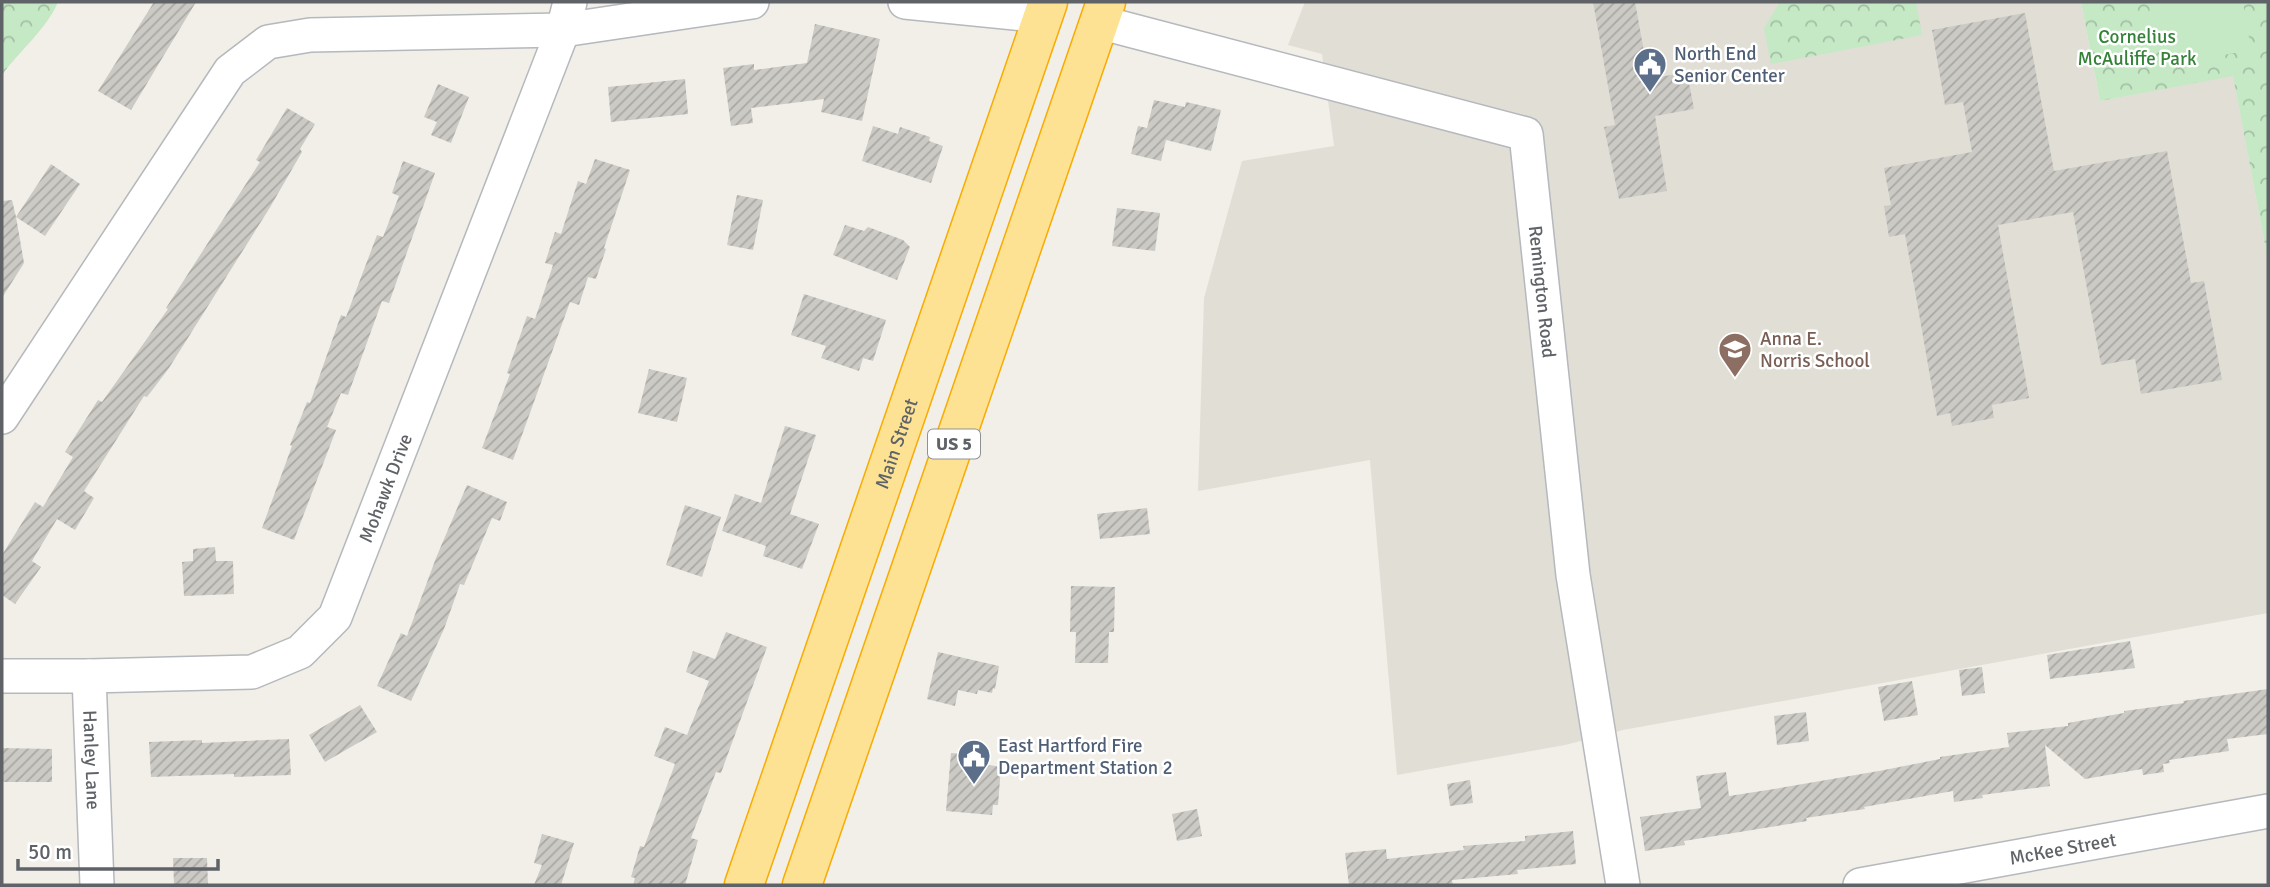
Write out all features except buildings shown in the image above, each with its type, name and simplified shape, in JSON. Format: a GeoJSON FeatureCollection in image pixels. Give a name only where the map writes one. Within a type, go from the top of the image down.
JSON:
{"type":"FeatureCollection","features":[{"type":"Feature","properties":{"kind":"highway","name":"Main Street"},"geometry":{"type":"LineString","coordinates":[[744,885],[1046,9]]}},
{"type":"Feature","properties":{"kind":"highway","name":"US 5"},"geometry":{"type":"LineString","coordinates":[[802,885],[1103,12]]}},
{"type":"Feature","properties":{"kind":"highway"},"geometry":{"type":"LineString","coordinates":[[787,758],[840,776]]}},
{"type":"Feature","properties":{"kind":"street"},"geometry":{"type":"LineString","coordinates":[[2,418],[230,71],[268,42],[310,35],[752,2]]}},
{"type":"Feature","properties":{"kind":"street"},"geometry":{"type":"LineString","coordinates":[[905,2],[1046,9]]}},
{"type":"Feature","properties":{"kind":"street","name":"Remington Road"},"geometry":{"type":"LineString","coordinates":[[1103,12],[1526,134],[1573,575],[1623,885]]}},
{"type":"Feature","properties":{"kind":"street","name":"Mohawk Drive"},"geometry":{"type":"LineString","coordinates":[[2,676],[252,672],[299,652],[335,617],[566,16]]}},
{"type":"Feature","properties":{"kind":"street","name":"Hanley Lane"},"geometry":{"type":"LineString","coordinates":[[89,676],[96,885]]}},
{"type":"Feature","properties":{"kind":"street","name":"McKee Street"},"geometry":{"type":"LineString","coordinates":[[1860,885],[2268,811]]}},
{"type":"Feature","properties":{"kind":"shaded area","name":"Anna E. Norris School"},"geometry":{"type":"Polygon","coordinates":[[[1305,2],[2081,2],[2100,101],[2233,75],[2268,261],[2268,613],[1623,730],[1565,745],[1397,775],[1370,460],[1198,491],[1204,298],[1242,161],[1334,146],[1322,54],[1288,45],[1305,2]]]}},
{"type":"Feature","properties":{"kind":"green space"},"geometry":{"type":"Polygon","coordinates":[[[2,2],[58,2],[40,31],[2,75],[2,2]]]}},
{"type":"Feature","properties":{"kind":"green space"},"geometry":{"type":"Polygon","coordinates":[[[1780,2],[1916,2],[1922,35],[1771,64],[1764,28],[1780,2]]]}},
{"type":"Feature","properties":{"kind":"green space","name":"Cornelius McAuliffe Park"},"geometry":{"type":"Polygon","coordinates":[[[2081,2],[2268,2],[2268,261],[2233,76],[2100,101],[2081,2]]]}},
{"type":"Feature","properties":{"kind":"green space"},"geometry":{"type":"Polygon","coordinates":[[[2151,2],[2243,2],[2251,50],[2162,66],[2151,2]]]}},
{"type":"Feature","properties":{"kind":"place","name":"North End Senior Center"},"geometry":{"type":"Point","coordinates":[1650,94]}},
{"type":"Feature","properties":{"kind":"place","name":"Anna E. Norris School"},"geometry":{"type":"Point","coordinates":[1735,379]}},
{"type":"Feature","properties":{"kind":"place","name":"East Hartford Fire Department Station 2"},"geometry":{"type":"Point","coordinates":[974,786]}}]}
